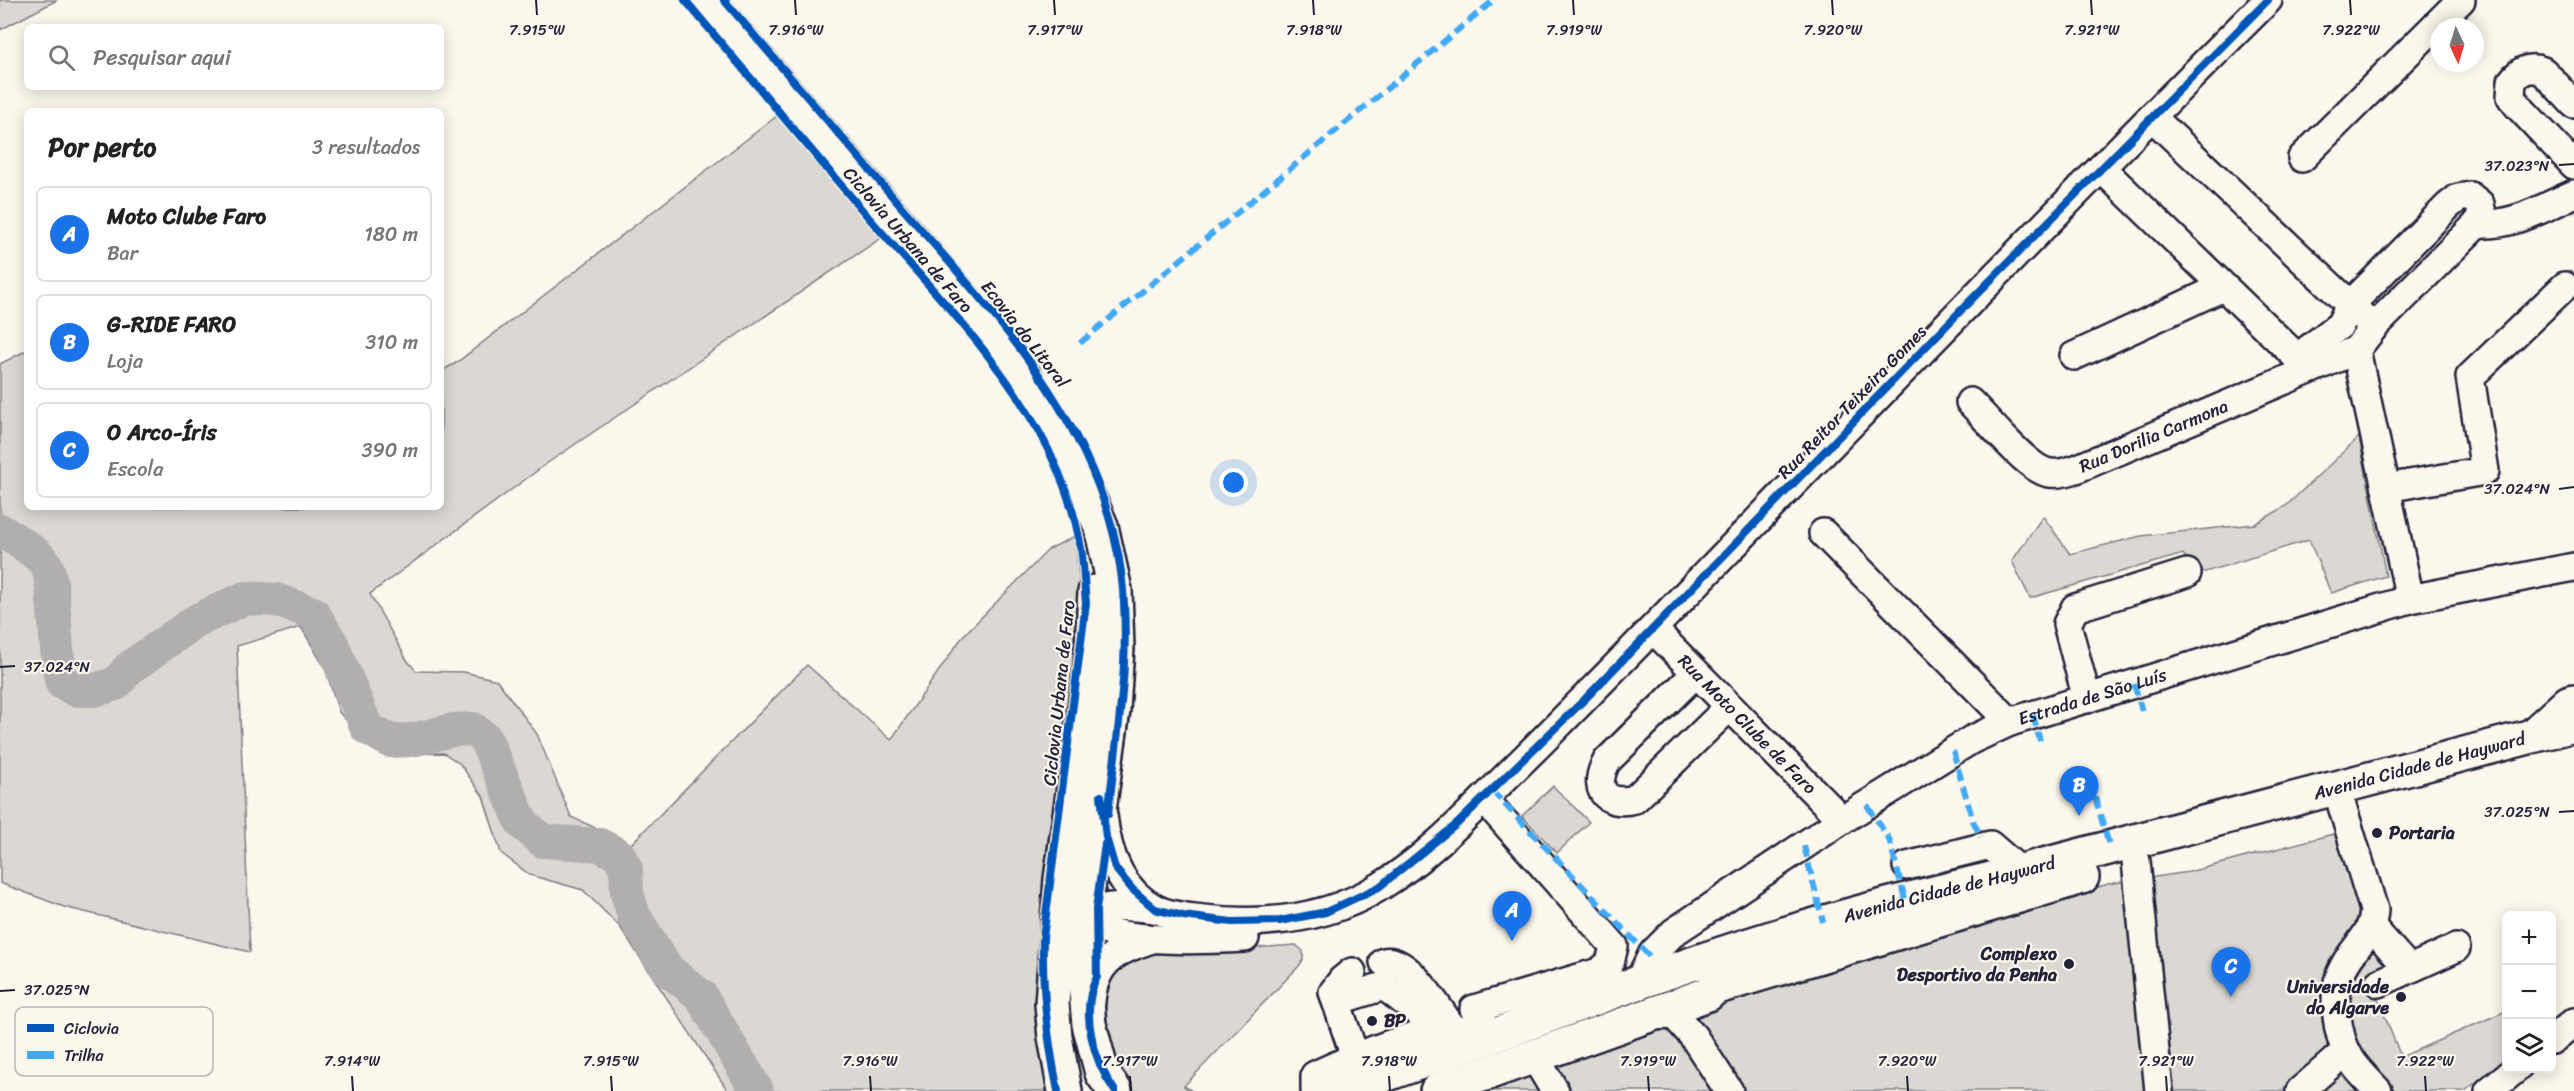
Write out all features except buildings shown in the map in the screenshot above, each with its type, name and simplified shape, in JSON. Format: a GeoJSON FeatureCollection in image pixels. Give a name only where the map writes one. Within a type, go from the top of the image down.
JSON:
{"type":"FeatureCollection","features":[{"type":"Feature","properties":{"kind":"main road"},"geometry":{"type":"LineString","coordinates":[[706,0],[963,299],[1022,373],[1070,456],[1101,525],[1115,590],[1117,648],[1113,710],[1084,917],[1084,981],[1089,1024],[1102,1073],[1115,1091]]}},
{"type":"Feature","properties":{"kind":"main road"},"geometry":{"type":"LineString","coordinates":[[1065,1091],[1055,1037],[1052,1004],[1061,879],[1091,665],[1096,599],[1089,534],[1070,456]]}},
{"type":"Feature","properties":{"kind":"main road","name":"Avenida Cidade de Hayward"},"geometry":{"type":"LineString","coordinates":[[1337,1091],[1457,1030],[1638,983],[1671,955],[2020,871],[2574,725]]}},
{"type":"Feature","properties":{"kind":"main road","name":"Avenida Cidade de Hayward"},"geometry":{"type":"LineString","coordinates":[[1437,1091],[1708,994],[1714,988],[2136,861],[2574,746]]}},
{"type":"Feature","properties":{"kind":"street","name":"Rua Reitor Teixeira Gomes"},"geometry":{"type":"LineString","coordinates":[[1457,824],[1653,628],[2268,0]]}},
{"type":"Feature","properties":{"kind":"street"},"geometry":{"type":"LineString","coordinates":[[2302,158],[2462,0]]}},
{"type":"Feature","properties":{"kind":"street"},"geometry":{"type":"LineString","coordinates":[[2574,104],[2543,72],[2536,69],[2526,69],[2512,81],[2511,97],[2574,165]]}},
{"type":"Feature","properties":{"kind":"street"},"geometry":{"type":"LineString","coordinates":[[2152,117],[2374,327]]}},
{"type":"Feature","properties":{"kind":"street"},"geometry":{"type":"LineString","coordinates":[[2101,168],[2302,363],[2340,324],[2350,305],[2458,198],[2470,196],[2478,214],[2499,225],[2528,216],[2574,195]]}},
{"type":"Feature","properties":{"kind":"street"},"geometry":{"type":"LineString","coordinates":[[2410,599],[2356,350],[2374,327],[2478,214]]}},
{"type":"Feature","properties":{"kind":"street"},"geometry":{"type":"LineString","coordinates":[[2386,488],[2485,471],[2470,377],[2565,286]]}},
{"type":"Feature","properties":{"kind":"street"},"geometry":{"type":"LineString","coordinates":[[2074,356],[2223,287]]}},
{"type":"Feature","properties":{"kind":"street","name":"Rua Dorilia Carmona"},"geometry":{"type":"LineString","coordinates":[[1970,402],[2029,461],[2044,472],[2058,474],[2076,469],[2302,363],[2356,350]]}},
{"type":"Feature","properties":{"kind":"street"},"geometry":{"type":"LineString","coordinates":[[1823,533],[2010,722]]}},
{"type":"Feature","properties":{"kind":"street","name":"Estrada de São Luís"},"geometry":{"type":"LineString","coordinates":[[1671,955],[1674,932],[1842,820],[1971,740],[2010,722],[2410,599],[2574,567]]}},
{"type":"Feature","properties":{"kind":"street"},"geometry":{"type":"LineString","coordinates":[[2087,699],[2067,624],[2075,608],[2187,573]]}},
{"type":"Feature","properties":{"kind":"street","name":"Rua Moto Clube de Faro"},"geometry":{"type":"LineString","coordinates":[[1653,628],[1842,820]]}},
{"type":"Feature","properties":{"kind":"street"},"geometry":{"type":"LineString","coordinates":[[1696,673],[1607,761],[1599,775],[1601,790],[1609,798],[1623,802],[1635,799],[1729,707]]}},
{"type":"Feature","properties":{"kind":"street"},"geometry":{"type":"LineString","coordinates":[[2523,740],[2567,700],[2574,698]]}},
{"type":"Feature","properties":{"kind":"street"},"geometry":{"type":"LineString","coordinates":[[1101,796],[1106,837],[1115,868],[1132,889],[1155,909]]}},
{"type":"Feature","properties":{"kind":"street"},"geometry":{"type":"LineString","coordinates":[[1457,1030],[1474,1009],[1599,972],[1610,963],[1614,946],[1484,799]]}},
{"type":"Feature","properties":{"kind":"street"},"geometry":{"type":"LineString","coordinates":[[2342,806],[2374,904],[2372,927],[2340,974],[2338,1016],[2346,1051],[2378,1091]]}},
{"type":"Feature","properties":{"kind":"street"},"geometry":{"type":"LineString","coordinates":[[1061,879],[1066,891],[1084,917],[1095,927],[1109,932],[1154,938],[1262,937],[1324,925],[1376,901],[1404,882],[1457,824]]}},
{"type":"Feature","properties":{"kind":"street"},"geometry":{"type":"LineString","coordinates":[[1055,964],[1064,938],[1075,923],[1096,909],[1127,906],[1232,922],[1280,921],[1326,912],[1379,887],[1457,824]]}},
{"type":"Feature","properties":{"kind":"street"},"geometry":{"type":"LineString","coordinates":[[1907,866],[1990,845],[2020,871]]}},
{"type":"Feature","properties":{"kind":"street"},"geometry":{"type":"LineString","coordinates":[[2136,861],[2158,1091]]}},
{"type":"Feature","properties":{"kind":"street"},"geometry":{"type":"LineString","coordinates":[[2372,927],[2409,969]]}},
{"type":"Feature","properties":{"kind":"street"},"geometry":{"type":"LineString","coordinates":[[1089,1024],[1092,986],[1102,967],[1121,949],[1154,938]]}},
{"type":"Feature","properties":{"kind":"street"},"geometry":{"type":"LineString","coordinates":[[2379,983],[2456,948]]}},
{"type":"Feature","properties":{"kind":"street"},"geometry":{"type":"LineString","coordinates":[[1384,962],[1391,960],[1405,966],[1457,1030]]}},
{"type":"Feature","properties":{"kind":"street"},"geometry":{"type":"LineString","coordinates":[[1346,1028],[1333,992],[1341,980],[1352,972]]}},
{"type":"Feature","properties":{"kind":"street"},"geometry":{"type":"LineString","coordinates":[[1693,1036],[1688,1021],[1690,1009],[1708,994]]}},
{"type":"Feature","properties":{"kind":"street"},"geometry":{"type":"LineString","coordinates":[[1315,1091],[1315,1074],[1346,1028],[1398,996],[1457,1030]]}},
{"type":"Feature","properties":{"kind":"street"},"geometry":{"type":"LineString","coordinates":[[1644,1017],[1674,1015],[1693,1036],[1730,1091]]}},
{"type":"Feature","properties":{"kind":"street"},"geometry":{"type":"LineString","coordinates":[[2556,1037],[2574,1022]]}},
{"type":"Feature","properties":{"kind":"street"},"geometry":{"type":"LineString","coordinates":[[1346,1028],[1457,1030]]}},
{"type":"Feature","properties":{"kind":"street"},"geometry":{"type":"LineString","coordinates":[[2300,1091],[2346,1051]]}},
{"type":"Feature","properties":{"kind":"street"},"geometry":{"type":"LineString","coordinates":[[1534,1056],[1556,1091]]}},
{"type":"Feature","properties":{"kind":"street"},"geometry":{"type":"LineString","coordinates":[[2489,1091],[2511,1073]]}},
{"type":"Feature","properties":{"kind":"shaded area"},"geometry":{"type":"Polygon","coordinates":[[[0,0],[57,0],[0,30],[0,0]]]}},
{"type":"Feature","properties":{"kind":"shaded area"},"geometry":{"type":"Polygon","coordinates":[[[777,116],[881,238],[549,462],[370,594],[407,660],[416,671],[464,672],[497,680],[537,734],[571,817],[631,844],[807,665],[891,740],[963,636],[1049,549],[1075,536],[1081,604],[1039,938],[1037,986],[1053,1091],[728,1091],[620,927],[583,890],[530,875],[501,853],[483,796],[460,764],[444,753],[391,754],[361,737],[339,712],[325,668],[301,627],[237,646],[250,952],[64,907],[0,883],[0,364],[24,352],[24,510],[444,510],[444,369],[456,363],[777,116]]]}},
{"type":"Feature","properties":{"kind":"shaded area"},"geometry":{"type":"Polygon","coordinates":[[[2359,437],[2386,576],[2331,593],[2309,540],[2199,574],[2183,554],[2030,598],[2012,561],[2043,516],[2070,554],[2141,536],[2255,524],[2286,506],[2359,437]]]}},
{"type":"Feature","properties":{"kind":"shaded area"},"geometry":{"type":"Polygon","coordinates":[[[1553,786],[1589,822],[1557,853],[1522,816],[1553,786]]]}},
{"type":"Feature","properties":{"kind":"shaded area","name":"Complexo Desportivo da Penha"},"geometry":{"type":"Polygon","coordinates":[[[2341,832],[2365,897],[2328,1044],[2312,1069],[2286,1091],[1471,1091],[1655,1021],[2108,884],[2189,872],[2341,832]]]}},
{"type":"Feature","properties":{"kind":"shaded area"},"geometry":{"type":"Polygon","coordinates":[[[2373,942],[2388,964],[2368,974],[2401,1057],[2502,1013],[2502,1061],[2465,1091],[2388,1091],[2353,1037],[2343,995],[2373,942]]]}},
{"type":"Feature","properties":{"kind":"shaded area"},"geometry":{"type":"Polygon","coordinates":[[[1296,945],[1303,951],[1303,960],[1299,966],[1184,1086],[1192,1091],[1130,1091],[1120,1075],[1113,1056],[1105,1018],[1106,993],[1113,975],[1125,963],[1141,955],[1160,952],[1296,945]]]}},
{"type":"Feature","properties":{"kind":"shaded area"},"geometry":{"type":"Polygon","coordinates":[[[2346,1075],[2367,1091],[2320,1091],[2336,1077],[2346,1075]]]}},
{"type":"Feature","properties":{"kind":"waterway"},"geometry":{"type":"LineString","coordinates":[[0,530],[41,558],[49,571],[59,671],[62,683],[76,690],[94,690],[116,684],[129,668],[196,621],[245,598],[276,600],[313,613],[332,644],[367,728],[390,741],[412,740],[453,730],[473,729],[485,738],[522,823],[543,841],[600,845],[619,855],[626,869],[627,893],[634,916],[668,970],[701,996],[757,1091]]}},
{"type":"Feature","properties":{"kind":"marked path"},"geometry":{"type":"LineString","coordinates":[[1080,343],[1494,0]]}},
{"type":"Feature","properties":{"kind":"marked path"},"geometry":{"type":"LineString","coordinates":[[2134,684],[2142,711]]}},
{"type":"Feature","properties":{"kind":"marked path"},"geometry":{"type":"LineString","coordinates":[[2033,715],[2040,741]]}},
{"type":"Feature","properties":{"kind":"marked path"},"geometry":{"type":"LineString","coordinates":[[1953,751],[1973,821],[1981,837]]}},
{"type":"Feature","properties":{"kind":"marked path"},"geometry":{"type":"LineString","coordinates":[[1492,791],[1651,958]]}},
{"type":"Feature","properties":{"kind":"marked path"},"geometry":{"type":"LineString","coordinates":[[2095,797],[2110,848]]}},
{"type":"Feature","properties":{"kind":"marked path"},"geometry":{"type":"LineString","coordinates":[[1867,805],[1889,839],[1905,899]]}},
{"type":"Feature","properties":{"kind":"marked path"},"geometry":{"type":"LineString","coordinates":[[1804,846],[1823,922]]}},
{"type":"Feature","properties":{"kind":"cycle path","name":"Ciclovia Urbana de Faro"},"geometry":{"type":"LineString","coordinates":[[685,0],[996,366],[1025,408],[1050,452],[1069,499],[1081,549],[1086,603],[1043,938],[1046,1015],[1058,1091]]}},
{"type":"Feature","properties":{"kind":"cycle path","name":"Ciclovia Urbana de Faro"},"geometry":{"type":"LineString","coordinates":[[724,0],[1004,328],[1037,372],[1066,418],[1091,466],[1109,518],[1121,572],[1124,602],[1122,693],[1108,814]]}},
{"type":"Feature","properties":{"kind":"cycle path"},"geometry":{"type":"LineString","coordinates":[[1101,796],[1106,837],[1115,868],[1132,889],[1155,909],[1183,916],[1232,922],[1280,921],[1326,912],[1379,887],[1457,824],[1585,699],[1970,301],[2268,0]]}},
{"type":"Feature","properties":{"kind":"cycle path"},"geometry":{"type":"LineString","coordinates":[[1105,844],[1096,909],[1097,977],[1089,1006],[1089,1021],[1095,1051],[1115,1091]]}},
{"type":"Feature","properties":{"kind":"place","name":"G-RIDE FARO"},"geometry":{"type":"Point","coordinates":[2079,816]}},
{"type":"Feature","properties":{"kind":"place","name":"Portaria"},"geometry":{"type":"Point","coordinates":[2377,833]}},
{"type":"Feature","properties":{"kind":"place","name":"Moto Clube Faro"},"geometry":{"type":"Point","coordinates":[1512,941]}},
{"type":"Feature","properties":{"kind":"place","name":"Complexo Desportivo da Penha"},"geometry":{"type":"Point","coordinates":[2069,964]}},
{"type":"Feature","properties":{"kind":"place","name":"O Arco-Íris"},"geometry":{"type":"Point","coordinates":[2231,997]}},
{"type":"Feature","properties":{"kind":"place","name":"Universidade do Algarve"},"geometry":{"type":"Point","coordinates":[2401,997]}},
{"type":"Feature","properties":{"kind":"place","name":"BP"},"geometry":{"type":"Point","coordinates":[1372,1021]}}]}
